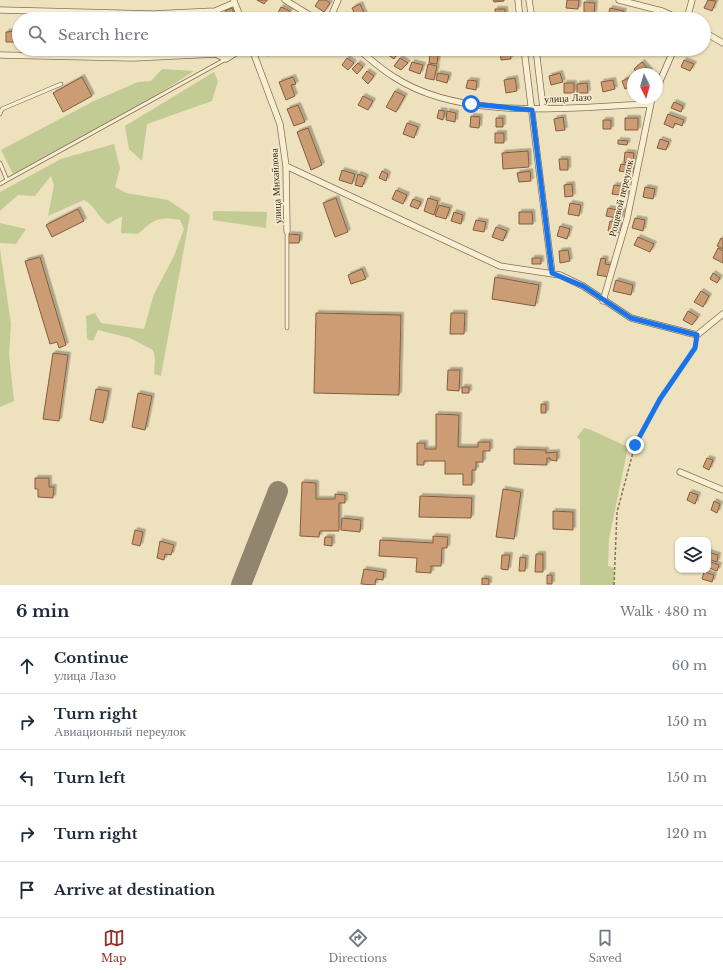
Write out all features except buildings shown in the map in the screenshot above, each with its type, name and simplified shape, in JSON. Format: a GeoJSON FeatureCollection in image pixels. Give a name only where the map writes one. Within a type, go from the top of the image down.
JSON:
{"type":"FeatureCollection","features":[{"type":"Feature","properties":{"kind":"street"},"geometry":{"type":"LineString","coordinates":[[285,0],[305,12]]}},
{"type":"Feature","properties":{"kind":"street"},"geometry":{"type":"LineString","coordinates":[[333,12],[338,0]]}},
{"type":"Feature","properties":{"kind":"street"},"geometry":{"type":"LineString","coordinates":[[518,0],[519,12]]}},
{"type":"Feature","properties":{"kind":"street"},"geometry":{"type":"LineString","coordinates":[[530,0],[531,12]]}},
{"type":"Feature","properties":{"kind":"street"},"geometry":{"type":"LineString","coordinates":[[619,0],[666,12]]}},
{"type":"Feature","properties":{"kind":"street"},"geometry":{"type":"LineString","coordinates":[[689,12],[692,0]]}},
{"type":"Feature","properties":{"kind":"street"},"geometry":{"type":"LineString","coordinates":[[194,12],[215,11],[234,1],[238,12]]}},
{"type":"Feature","properties":{"kind":"street"},"geometry":{"type":"LineString","coordinates":[[0,10],[76,12]]}},
{"type":"Feature","properties":{"kind":"street"},"geometry":{"type":"LineString","coordinates":[[711,36],[723,43]]}},
{"type":"Feature","properties":{"kind":"street"},"geometry":{"type":"LineString","coordinates":[[0,54],[12,54]]}},
{"type":"Feature","properties":{"kind":"street"},"geometry":{"type":"LineString","coordinates":[[66,56],[133,58],[174,56]]}},
{"type":"Feature","properties":{"kind":"street"},"geometry":{"type":"LineString","coordinates":[[220,56],[226,59],[231,56]]}},
{"type":"Feature","properties":{"kind":"street","name":"улица Михайлова"},"geometry":{"type":"LineString","coordinates":[[255,56],[280,124],[286,166],[287,231]]}},
{"type":"Feature","properties":{"kind":"street","name":"улица Лазо"},"geometry":{"type":"LineString","coordinates":[[367,56],[394,78],[431,95],[471,104],[532,110],[627,103]]}},
{"type":"Feature","properties":{"kind":"street"},"geometry":{"type":"LineString","coordinates":[[525,56],[552,273]]}},
{"type":"Feature","properties":{"kind":"street"},"geometry":{"type":"LineString","coordinates":[[537,56],[543,108]]}},
{"type":"Feature","properties":{"kind":"street"},"geometry":{"type":"LineString","coordinates":[[663,74],[671,56]]}},
{"type":"Feature","properties":{"kind":"street","name":"Рощевой переулок"},"geometry":{"type":"LineString","coordinates":[[603,301],[627,220],[650,104]]}},
{"type":"Feature","properties":{"kind":"street"},"geometry":{"type":"LineString","coordinates":[[286,166],[500,266],[552,273],[583,286],[603,301],[631,318],[697,335],[723,314]]}},
{"type":"Feature","properties":{"kind":"street"},"geometry":{"type":"LineString","coordinates":[[680,472],[723,490]]}},
{"type":"Feature","properties":{"kind":"lane"},"geometry":{"type":"LineString","coordinates":[[0,184],[226,59]]}},
{"type":"Feature","properties":{"kind":"lane"},"geometry":{"type":"LineString","coordinates":[[0,114],[2,109],[61,84]]}},
{"type":"Feature","properties":{"kind":"lane"},"geometry":{"type":"LineString","coordinates":[[0,105],[2,109]]}},
{"type":"Feature","properties":{"kind":"lane"},"geometry":{"type":"LineString","coordinates":[[0,163],[7,180]]}},
{"type":"Feature","properties":{"kind":"lane"},"geometry":{"type":"LineString","coordinates":[[287,231],[287,328]]}},
{"type":"Feature","properties":{"kind":"path"},"geometry":{"type":"LineString","coordinates":[[614,585],[617,512],[635,445],[660,399],[695,348],[697,335]]}},
{"type":"Feature","properties":{"kind":"green space"},"geometry":{"type":"Polygon","coordinates":[[[162,69],[194,71],[107,127],[13,174],[1,150],[94,101],[138,82],[151,81],[162,69]]]}},
{"type":"Feature","properties":{"kind":"green space"},"geometry":{"type":"Polygon","coordinates":[[[214,72],[218,81],[212,101],[147,124],[142,161],[129,149],[125,126],[214,72]]]}},
{"type":"Feature","properties":{"kind":"green space"},"geometry":{"type":"Polygon","coordinates":[[[114,144],[120,168],[115,187],[126,193],[168,200],[190,215],[161,376],[154,374],[155,358],[153,350],[130,338],[98,330],[93,341],[87,339],[86,316],[95,313],[101,323],[144,329],[154,294],[174,256],[184,229],[180,220],[156,220],[138,234],[121,233],[122,216],[108,224],[88,202],[84,200],[48,216],[54,185],[51,176],[35,196],[18,195],[0,211],[0,192],[61,159],[114,144]]]}},
{"type":"Feature","properties":{"kind":"green space"},"geometry":{"type":"Polygon","coordinates":[[[213,211],[267,212],[266,228],[213,220],[213,211]]]}},
{"type":"Feature","properties":{"kind":"green space"},"geometry":{"type":"Polygon","coordinates":[[[0,223],[26,229],[16,244],[0,243],[0,223]]]}},
{"type":"Feature","properties":{"kind":"green space"},"geometry":{"type":"Polygon","coordinates":[[[0,249],[11,324],[9,355],[14,401],[0,407],[0,249]]]}},
{"type":"Feature","properties":{"kind":"green space"},"geometry":{"type":"Polygon","coordinates":[[[584,428],[628,447],[609,539],[608,566],[614,568],[614,585],[580,585],[580,440],[577,437],[584,428]]]}},
{"type":"Feature","properties":{"kind":"taxiway"},"geometry":{"type":"LineString","coordinates":[[241,585],[278,491]]}},
{"type":"Feature","properties":{"kind":"route"},"geometry":{"type":"LineString","coordinates":[[471,104],[532,110],[552,273],[560,275],[583,286],[603,301],[631,318],[697,335],[695,348],[660,399],[635,445]]}}]}
